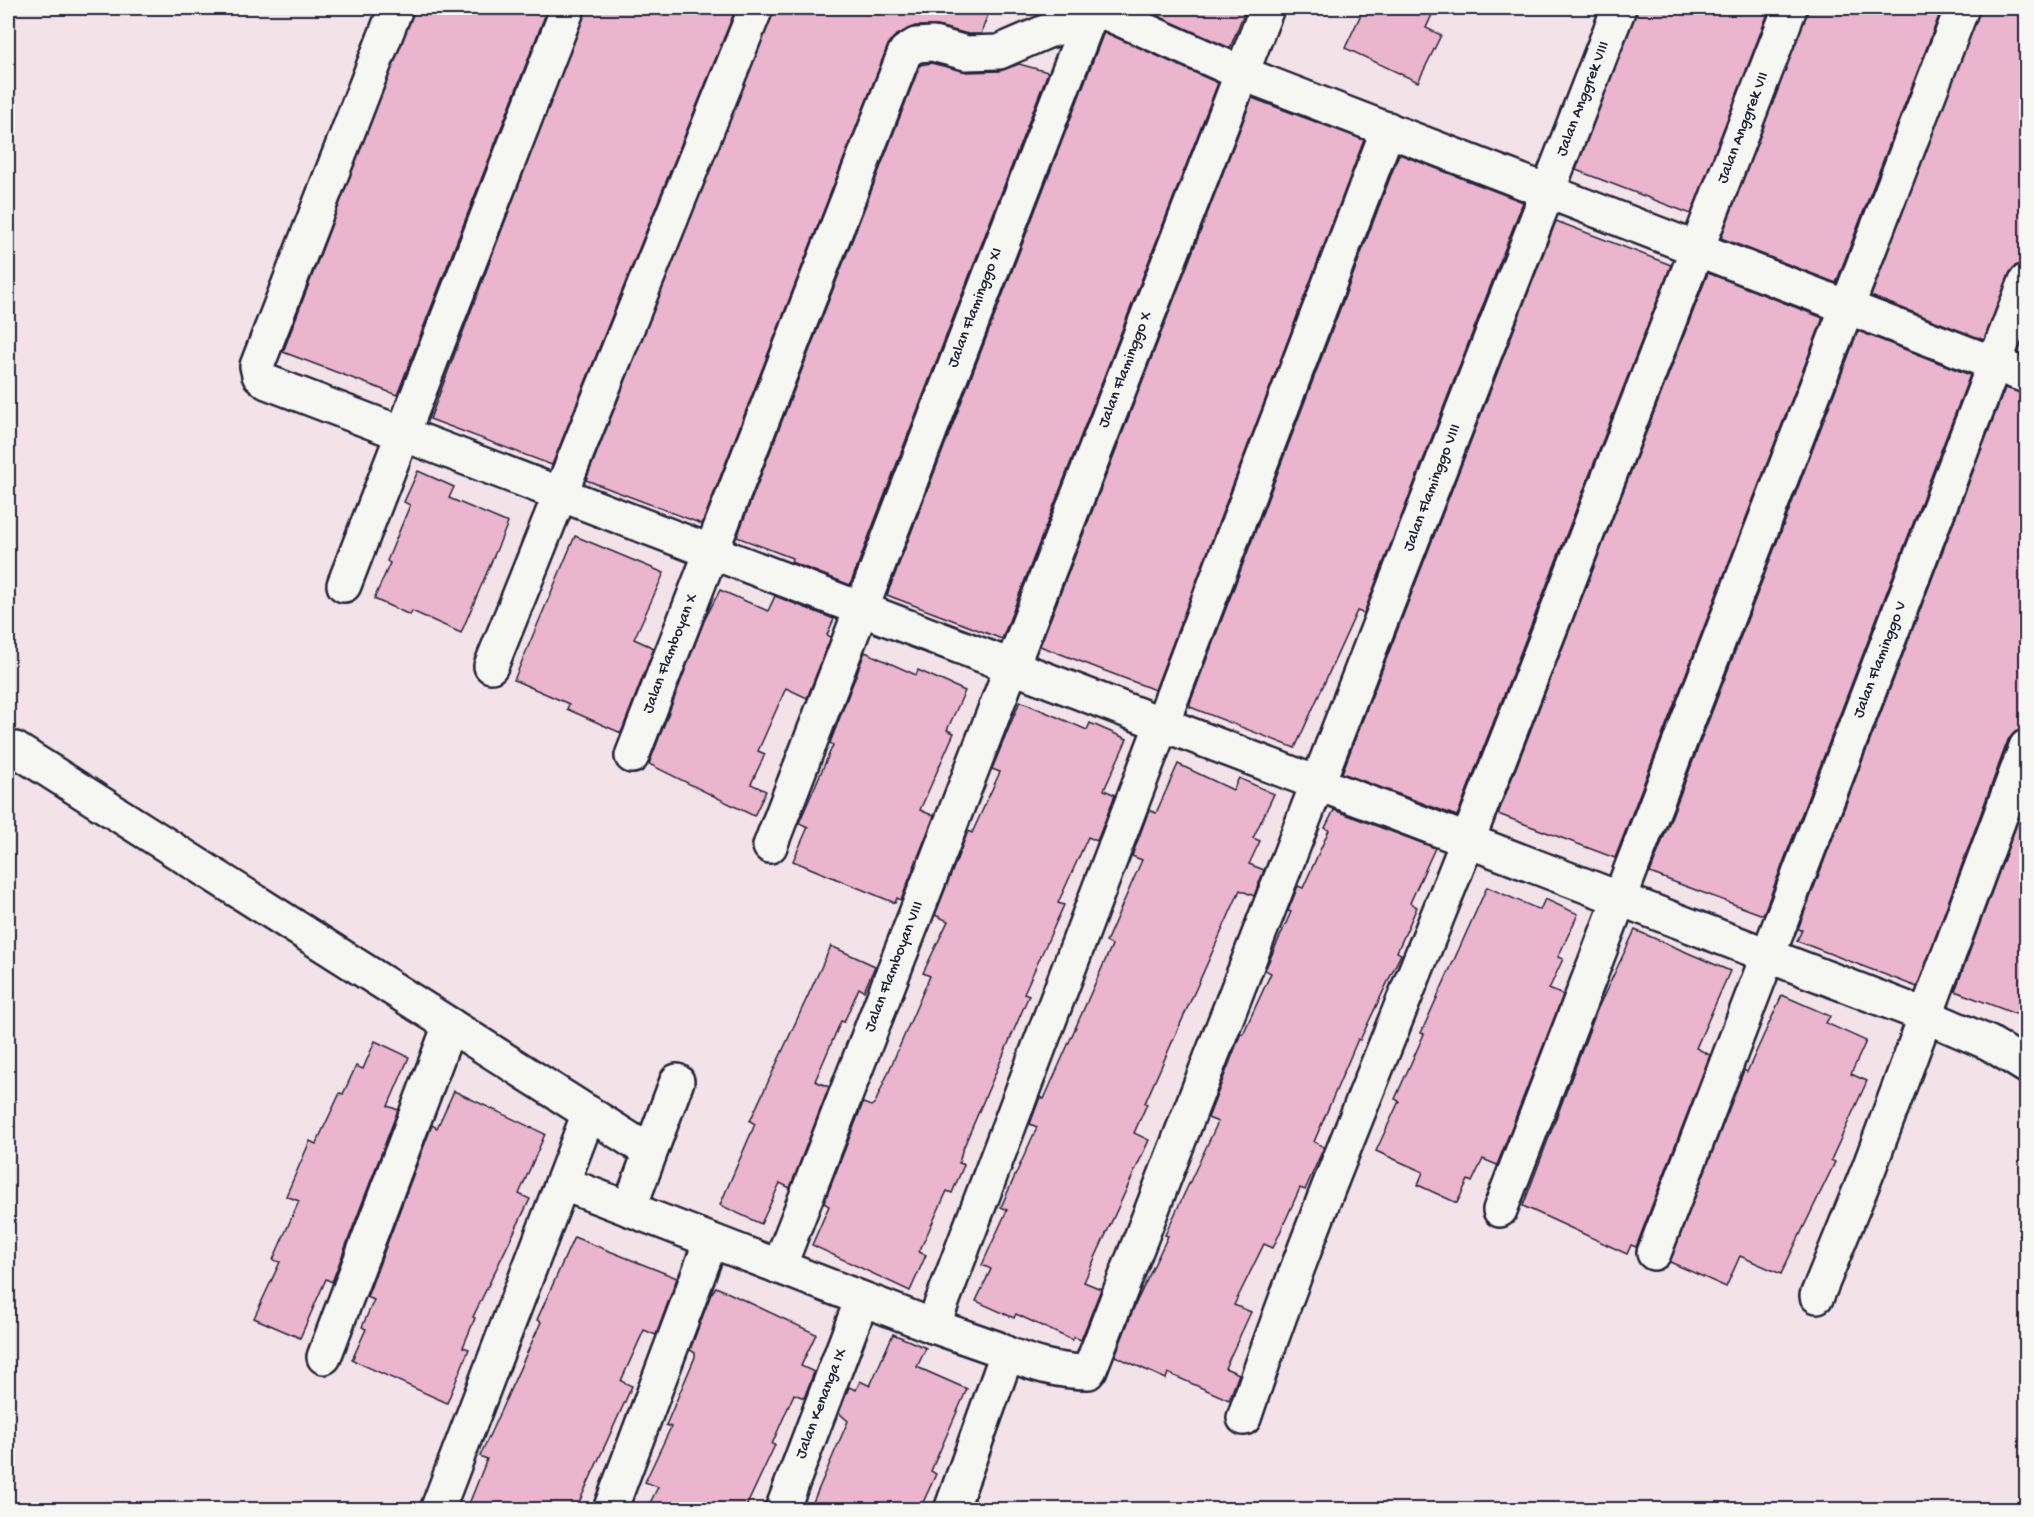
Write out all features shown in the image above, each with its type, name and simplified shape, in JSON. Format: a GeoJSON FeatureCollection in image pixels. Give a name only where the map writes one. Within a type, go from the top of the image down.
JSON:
{"type":"FeatureCollection","features":[{"type":"Feature","properties":{"kind":"street"},"geometry":{"type":"LineString","coordinates":[[396,8],[257,366],[259,375],[267,382],[402,436],[1924,1015],[1989,1043],[2026,1066]]}},
{"type":"Feature","properties":{"kind":"street"},"geometry":{"type":"LineString","coordinates":[[344,585],[568,8]]}},
{"type":"Feature","properties":{"kind":"street"},"geometry":{"type":"LineString","coordinates":[[491,666],[756,8]]}},
{"type":"Feature","properties":{"kind":"street","name":"Jalan Flaminggo X"},"geometry":{"type":"LineString","coordinates":[[1011,667],[1267,8]]}},
{"type":"Feature","properties":{"kind":"street","name":"Jalan Anggrek VIII"},"geometry":{"type":"LineString","coordinates":[[1548,191],[1619,8]]}},
{"type":"Feature","properties":{"kind":"street","name":"Jalan Anggrek VII"},"geometry":{"type":"LineString","coordinates":[[1244,1418],[1282,1303],[1335,1166],[1467,841],[1790,8]]}},
{"type":"Feature","properties":{"kind":"street"},"geometry":{"type":"LineString","coordinates":[[1500,1210],[1962,8]]}},
{"type":"Feature","properties":{"kind":"street"},"geometry":{"type":"LineString","coordinates":[[1092,11],[1241,73],[2026,376]]}},
{"type":"Feature","properties":{"kind":"street","name":"Jalan Flamboyan X"},"geometry":{"type":"LineString","coordinates":[[632,756],[905,52],[916,45],[933,44],[966,53],[999,52],[1092,11]]}},
{"type":"Feature","properties":{"kind":"street","name":"Jalan Flaminggo XI"},"geometry":{"type":"LineString","coordinates":[[770,846],[1092,11]]}},
{"type":"Feature","properties":{"kind":"street"},"geometry":{"type":"LineString","coordinates":[[933,1326],[1388,129]]}},
{"type":"Feature","properties":{"kind":"street","name":"Jalan Flaminggo VIII"},"geometry":{"type":"LineString","coordinates":[[1007,1354],[1040,1366],[1070,1372],[1088,1372],[1090,1369],[1548,191]]}},
{"type":"Feature","properties":{"kind":"street","name":"Jalan Flaminggo V"},"geometry":{"type":"LineString","coordinates":[[1654,1253],[2026,281]]}},
{"type":"Feature","properties":{"kind":"street","name":"Jalan Flamboyan VIII"},"geometry":{"type":"LineString","coordinates":[[779,1267],[1011,667]]}},
{"type":"Feature","properties":{"kind":"street"},"geometry":{"type":"LineString","coordinates":[[1817,1296],[1869,1168],[1924,1015],[2026,747]]}},
{"type":"Feature","properties":{"kind":"street"},"geometry":{"type":"LineString","coordinates":[[15,749],[650,1152]]}},
{"type":"Feature","properties":{"kind":"street"},"geometry":{"type":"LineString","coordinates":[[324,1357],[450,1025]]}},
{"type":"Feature","properties":{"kind":"street"},"geometry":{"type":"LineString","coordinates":[[629,1209],[677,1081]]}},
{"type":"Feature","properties":{"kind":"street"},"geometry":{"type":"LineString","coordinates":[[438,1509],[589,1113]]}},
{"type":"Feature","properties":{"kind":"street"},"geometry":{"type":"LineString","coordinates":[[562,1183],[1007,1354],[951,1509]]}},
{"type":"Feature","properties":{"kind":"street"},"geometry":{"type":"LineString","coordinates":[[610,1509],[711,1241]]}},
{"type":"Feature","properties":{"kind":"street","name":"Jalan Kenanga IX"},"geometry":{"type":"LineString","coordinates":[[782,1509],[862,1299]]}},
{"type":"Feature","properties":{"kind":"building"},"geometry":{"type":"Polygon","coordinates":[[[414,8],[548,8],[397,395],[283,352],[414,8]]]}},
{"type":"Feature","properties":{"kind":"building"},"geometry":{"type":"Polygon","coordinates":[[[586,8],[736,8],[552,465],[430,419],[586,8]]]}},
{"type":"Feature","properties":{"kind":"building"},"geometry":{"type":"Polygon","coordinates":[[[774,8],[990,8],[981,34],[968,34],[938,26],[915,26],[895,36],[888,45],[702,524],[586,480],[774,8]]]}},
{"type":"Feature","properties":{"kind":"building"},"geometry":{"type":"Polygon","coordinates":[[[1140,8],[1246,8],[1230,48],[1140,8]]]}},
{"type":"Feature","properties":{"kind":"building"},"geometry":{"type":"Polygon","coordinates":[[[1364,8],[1435,8],[1426,28],[1441,35],[1418,82],[1345,48],[1364,8]]]}},
{"type":"Feature","properties":{"kind":"building"},"geometry":{"type":"Polygon","coordinates":[[[1637,8],[1770,8],[1691,214],[1576,170],[1637,8]]]}},
{"type":"Feature","properties":{"kind":"building"},"geometry":{"type":"Polygon","coordinates":[[[1808,8],[1942,8],[1836,283],[1721,238],[1808,8]]]}},
{"type":"Feature","properties":{"kind":"building"},"geometry":{"type":"Polygon","coordinates":[[[1980,8],[2026,8],[2026,263],[2015,266],[2009,274],[1984,340],[1871,296],[1980,8]]]}},
{"type":"Feature","properties":{"kind":"building"},"geometry":{"type":"Polygon","coordinates":[[[1104,32],[1218,83],[1002,639],[887,595],[1104,32]]]}},
{"type":"Feature","properties":{"kind":"building"},"geometry":{"type":"Polygon","coordinates":[[[931,63],[967,72],[1000,71],[1019,64],[1048,72],[850,585],[791,562],[792,558],[737,537],[920,65],[931,63]]]}},
{"type":"Feature","properties":{"kind":"building"},"geometry":{"type":"Polygon","coordinates":[[[1252,98],[1364,140],[1155,690],[1040,646],[1252,98]]]}},
{"type":"Feature","properties":{"kind":"building"},"geometry":{"type":"Polygon","coordinates":[[[1399,154],[1523,202],[1364,613],[1357,611],[1295,748],[1190,707],[1190,703],[1399,154]]]}},
{"type":"Feature","properties":{"kind":"building"},"geometry":{"type":"Polygon","coordinates":[[[1556,221],[1671,265],[1457,816],[1342,773],[1556,221]]]}},
{"type":"Feature","properties":{"kind":"building"},"geometry":{"type":"Polygon","coordinates":[[[1708,273],[1823,318],[1615,858],[1498,814],[1708,273]]]}},
{"type":"Feature","properties":{"kind":"building"},"geometry":{"type":"Polygon","coordinates":[[[1858,331],[1970,375],[1763,915],[1650,873],[1858,331]]]}},
{"type":"Feature","properties":{"kind":"building"},"geometry":{"type":"Polygon","coordinates":[[[2005,388],[2026,394],[2026,729],[2015,732],[2008,740],[1917,987],[1797,941],[1802,930],[1798,929],[2005,388]]]}},
{"type":"Feature","properties":{"kind":"building"},"geometry":{"type":"Polygon","coordinates":[[[418,471],[454,487],[449,498],[508,523],[461,633],[412,611],[410,615],[374,599],[390,563],[387,561],[410,505],[404,502],[418,471]]]}},
{"type":"Feature","properties":{"kind":"building"},"geometry":{"type":"Polygon","coordinates":[[[575,536],[664,573],[634,639],[654,648],[621,733],[567,709],[569,704],[514,680],[575,536]]]}},
{"type":"Feature","properties":{"kind":"building"},"geometry":{"type":"Polygon","coordinates":[[[720,590],[768,611],[775,596],[834,619],[827,635],[831,637],[807,698],[786,688],[758,751],[765,754],[751,784],[766,791],[754,816],[649,764],[704,621],[720,590]]]}},
{"type":"Feature","properties":{"kind":"building"},"geometry":{"type":"Polygon","coordinates":[[[865,652],[916,675],[918,670],[965,691],[947,730],[954,733],[920,810],[934,816],[901,900],[897,898],[895,903],[793,861],[808,827],[799,823],[833,745],[830,743],[865,652]]]}},
{"type":"Feature","properties":{"kind":"building"},"geometry":{"type":"Polygon","coordinates":[[[1020,701],[1087,730],[1090,723],[1127,739],[1104,790],[1115,795],[1097,841],[1088,837],[1058,903],[1064,905],[1024,993],[1029,995],[962,1151],[959,1163],[964,1165],[952,1193],[947,1191],[919,1252],[926,1255],[910,1291],[812,1245],[829,1206],[824,1203],[863,1103],[871,1106],[875,1103],[930,976],[923,973],[948,921],[935,915],[968,831],[972,833],[1000,772],[992,769],[1020,701]]]}},
{"type":"Feature","properties":{"kind":"building"},"geometry":{"type":"Polygon","coordinates":[[[1178,764],[1233,790],[1239,778],[1274,794],[1253,838],[1260,841],[1249,864],[1264,870],[1254,896],[1240,890],[1145,1103],[1147,1104],[1134,1133],[1149,1140],[1084,1282],[1101,1289],[1081,1340],[1074,1337],[1072,1340],[1016,1314],[1014,1318],[976,1301],[991,1269],[982,1265],[1007,1210],[1001,1207],[1037,1127],[1030,1124],[1040,1097],[1044,1099],[1112,945],[1106,942],[1142,860],[1132,856],[1149,810],[1156,813],[1178,764]]]}},
{"type":"Feature","properties":{"kind":"building"},"geometry":{"type":"Polygon","coordinates":[[[2026,799],[2026,1018],[1955,991],[2026,799]]]}},
{"type":"Feature","properties":{"kind":"building"},"geometry":{"type":"Polygon","coordinates":[[[1334,810],[1435,848],[1410,903],[1417,907],[1397,952],[1401,954],[1360,1040],[1358,1039],[1314,1142],[1324,1147],[1305,1190],[1300,1188],[1273,1248],[1264,1244],[1234,1305],[1251,1312],[1225,1368],[1239,1374],[1229,1400],[1168,1373],[1166,1379],[1115,1356],[1135,1305],[1168,1236],[1165,1235],[1218,1122],[1208,1118],[1241,1033],[1243,1034],[1271,973],[1265,970],[1291,912],[1288,911],[1298,886],[1303,888],[1329,830],[1325,828],[1334,810]]]}},
{"type":"Feature","properties":{"kind":"building"},"geometry":{"type":"Polygon","coordinates":[[[1487,887],[1540,910],[1545,899],[1578,914],[1558,957],[1563,959],[1549,989],[1563,995],[1497,1165],[1483,1159],[1472,1182],[1468,1180],[1457,1203],[1418,1185],[1423,1172],[1376,1151],[1399,1101],[1395,1099],[1424,1034],[1421,1033],[1487,887]]]}},
{"type":"Feature","properties":{"kind":"building"},"geometry":{"type":"Polygon","coordinates":[[[1635,930],[1730,971],[1696,1048],[1710,1055],[1636,1247],[1631,1245],[1627,1254],[1523,1206],[1597,1010],[1635,930]]]}},
{"type":"Feature","properties":{"kind":"building"},"geometry":{"type":"Polygon","coordinates":[[[831,946],[875,966],[864,991],[859,988],[844,1022],[841,1021],[815,1081],[829,1087],[790,1188],[780,1183],[761,1224],[720,1205],[755,1124],[750,1121],[831,946]]]}},
{"type":"Feature","properties":{"kind":"building"},"geometry":{"type":"Polygon","coordinates":[[[1782,995],[1830,1016],[1826,1023],[1866,1041],[1851,1074],[1867,1081],[1831,1160],[1835,1162],[1781,1274],[1740,1256],[1726,1287],[1670,1262],[1744,1070],[1747,1072],[1782,995]]]}},
{"type":"Feature","properties":{"kind":"building"},"geometry":{"type":"Polygon","coordinates":[[[375,1041],[409,1057],[388,1106],[398,1110],[332,1282],[326,1279],[300,1338],[254,1318],[280,1262],[273,1260],[299,1201],[286,1196],[310,1141],[316,1144],[340,1093],[343,1094],[356,1066],[363,1069],[375,1041]]]}},
{"type":"Feature","properties":{"kind":"building"},"geometry":{"type":"Polygon","coordinates":[[[454,1091],[545,1134],[519,1194],[530,1199],[473,1317],[475,1318],[463,1347],[469,1349],[447,1403],[352,1360],[366,1329],[362,1327],[374,1300],[367,1297],[432,1125],[437,1128],[454,1091]]]}},
{"type":"Feature","properties":{"kind":"building"},"geometry":{"type":"Polygon","coordinates":[[[574,1237],[677,1278],[656,1335],[644,1330],[621,1381],[632,1386],[576,1509],[467,1509],[487,1459],[480,1456],[541,1322],[537,1320],[574,1237]]]}},
{"type":"Feature","properties":{"kind":"building"},"geometry":{"type":"Polygon","coordinates":[[[716,1287],[816,1334],[801,1366],[814,1372],[804,1398],[794,1394],[772,1444],[775,1445],[745,1509],[647,1509],[658,1487],[645,1482],[671,1427],[666,1425],[695,1357],[695,1353],[690,1350],[711,1294],[716,1287]]]}},
{"type":"Feature","properties":{"kind":"building"},"geometry":{"type":"Polygon","coordinates":[[[893,1334],[926,1348],[917,1367],[967,1389],[931,1471],[936,1474],[920,1509],[810,1509],[848,1421],[839,1413],[849,1387],[856,1390],[860,1381],[870,1386],[893,1334]]]}}]}
